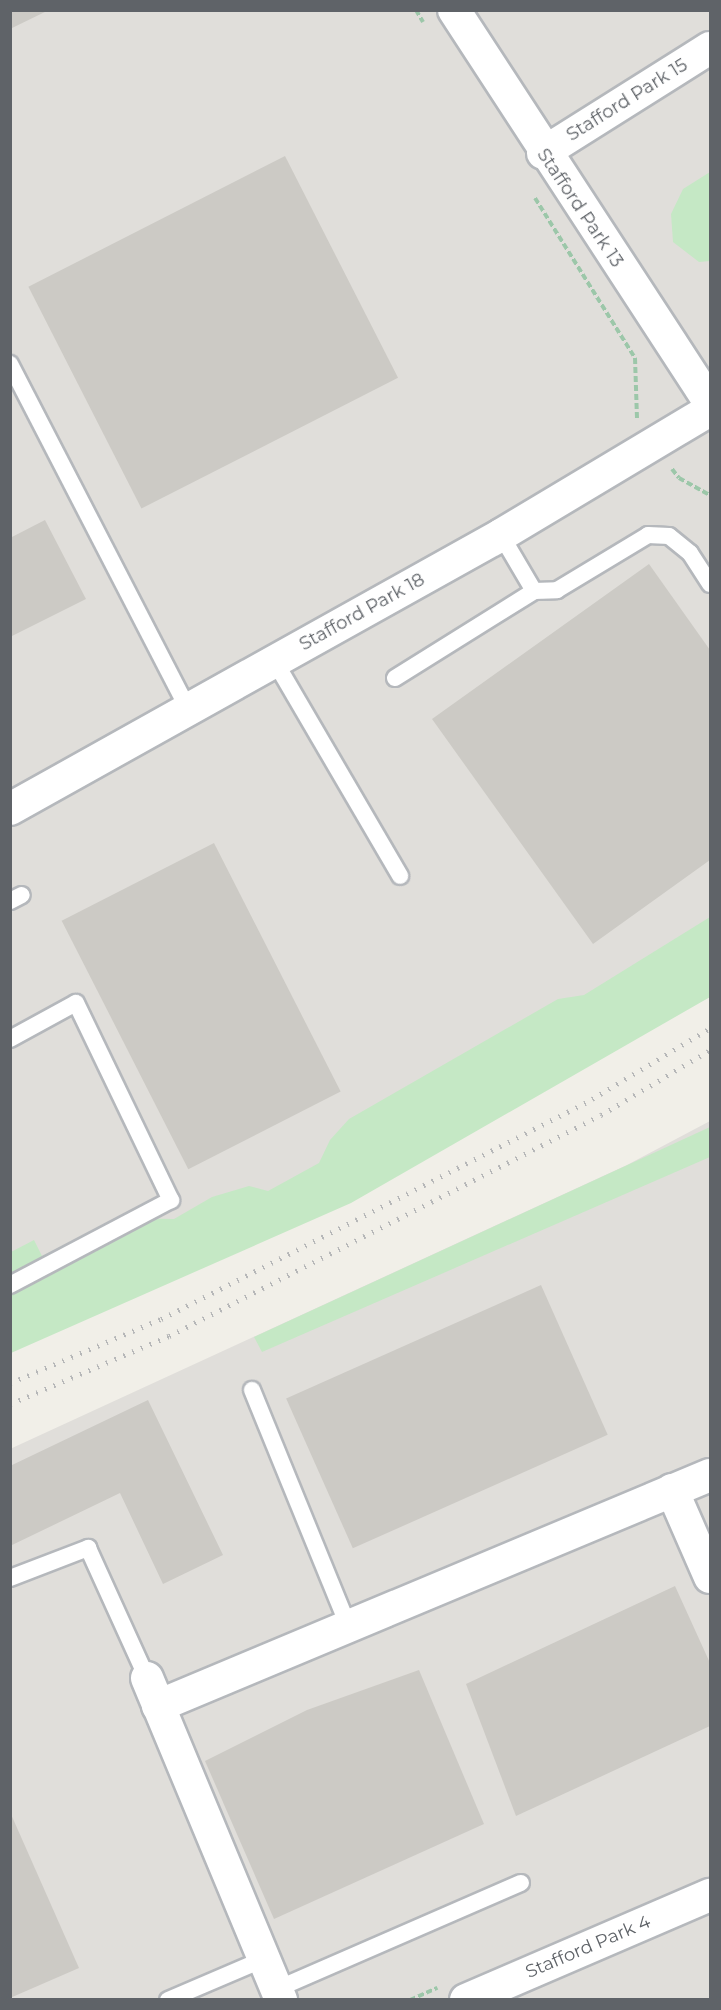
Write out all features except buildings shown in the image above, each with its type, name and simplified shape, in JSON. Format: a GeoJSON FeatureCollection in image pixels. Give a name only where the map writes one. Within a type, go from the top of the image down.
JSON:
{"type":"FeatureCollection","features":[{"type":"Feature","properties":{"kind":"street","name":"Stafford Park 13"},"geometry":{"type":"LineString","coordinates":[[454,10],[543,153],[711,403]]}},
{"type":"Feature","properties":{"kind":"street","name":"Stafford Park 15"},"geometry":{"type":"LineString","coordinates":[[543,153],[711,48]]}},
{"type":"Feature","properties":{"kind":"street","name":"Stafford Park 18"},"geometry":{"type":"LineString","coordinates":[[12,804],[189,711],[274,660],[501,535],[711,410]]}},
{"type":"Feature","properties":{"kind":"street"},"geometry":{"type":"LineString","coordinates":[[279,1994],[152,1692],[347,1623],[711,1475]]}},
{"type":"Feature","properties":{"kind":"street"},"geometry":{"type":"LineString","coordinates":[[672,1490],[711,1577]]}},
{"type":"Feature","properties":{"kind":"street","name":"Stafford Park 4"},"geometry":{"type":"LineString","coordinates":[[466,2000],[711,1895]]}},
{"type":"Feature","properties":{"kind":"lane"},"geometry":{"type":"LineString","coordinates":[[10,364],[189,711]]}},
{"type":"Feature","properties":{"kind":"lane"},"geometry":{"type":"LineString","coordinates":[[501,535],[534,591]]}},
{"type":"Feature","properties":{"kind":"lane"},"geometry":{"type":"LineString","coordinates":[[395,678],[534,591],[557,590],[648,535],[669,536],[690,553],[711,584]]}},
{"type":"Feature","properties":{"kind":"lane"},"geometry":{"type":"LineString","coordinates":[[274,660],[400,876]]}},
{"type":"Feature","properties":{"kind":"lane"},"geometry":{"type":"LineString","coordinates":[[10,1039],[76,1003],[171,1200],[10,1285]]}},
{"type":"Feature","properties":{"kind":"lane"},"geometry":{"type":"LineString","coordinates":[[252,1390],[347,1623]]}},
{"type":"Feature","properties":{"kind":"lane"},"geometry":{"type":"LineString","coordinates":[[10,1578],[88,1548],[152,1692]]}},
{"type":"Feature","properties":{"kind":"lane"},"geometry":{"type":"LineString","coordinates":[[279,1994],[521,1883]]}},
{"type":"Feature","properties":{"kind":"lane"},"geometry":{"type":"LineString","coordinates":[[168,2000],[264,1959]]}},
{"type":"Feature","properties":{"kind":"path"},"geometry":{"type":"LineString","coordinates":[[416,10],[426,26]]}},
{"type":"Feature","properties":{"kind":"path"},"geometry":{"type":"LineString","coordinates":[[532,194],[635,358],[635,415],[679,478],[711,495]]}},
{"type":"Feature","properties":{"kind":"shaded area"},"geometry":{"type":"Polygon","coordinates":[[[11,11],[710,11],[710,997],[11,1348],[11,11]]]}},
{"type":"Feature","properties":{"kind":"shaded area"},"geometry":{"type":"Polygon","coordinates":[[[710,1121],[710,1999],[11,1999],[10,1449],[627,1165],[710,1121]]]}},
{"type":"Feature","properties":{"kind":"green space"},"geometry":{"type":"Polygon","coordinates":[[[710,172],[710,261],[699,262],[673,242],[671,214],[683,189],[710,172]]]}},
{"type":"Feature","properties":{"kind":"green space"},"geometry":{"type":"Polygon","coordinates":[[[710,917],[710,997],[351,1203],[11,1353],[11,1252],[34,1240],[42,1256],[120,1218],[174,1219],[212,1197],[249,1186],[268,1191],[319,1163],[330,1140],[349,1119],[558,999],[584,995],[710,917]]]}},
{"type":"Feature","properties":{"kind":"green space"},"geometry":{"type":"Polygon","coordinates":[[[710,1127],[710,1157],[262,1352],[254,1337],[710,1127]]]}},
{"type":"Feature","properties":{"kind":"railway"},"geometry":{"type":"LineString","coordinates":[[10,1383],[161,1319],[592,1099],[710,1028]]}},
{"type":"Feature","properties":{"kind":"railway"},"geometry":{"type":"LineString","coordinates":[[10,1404],[169,1336],[601,1115],[710,1050]]}}]}
